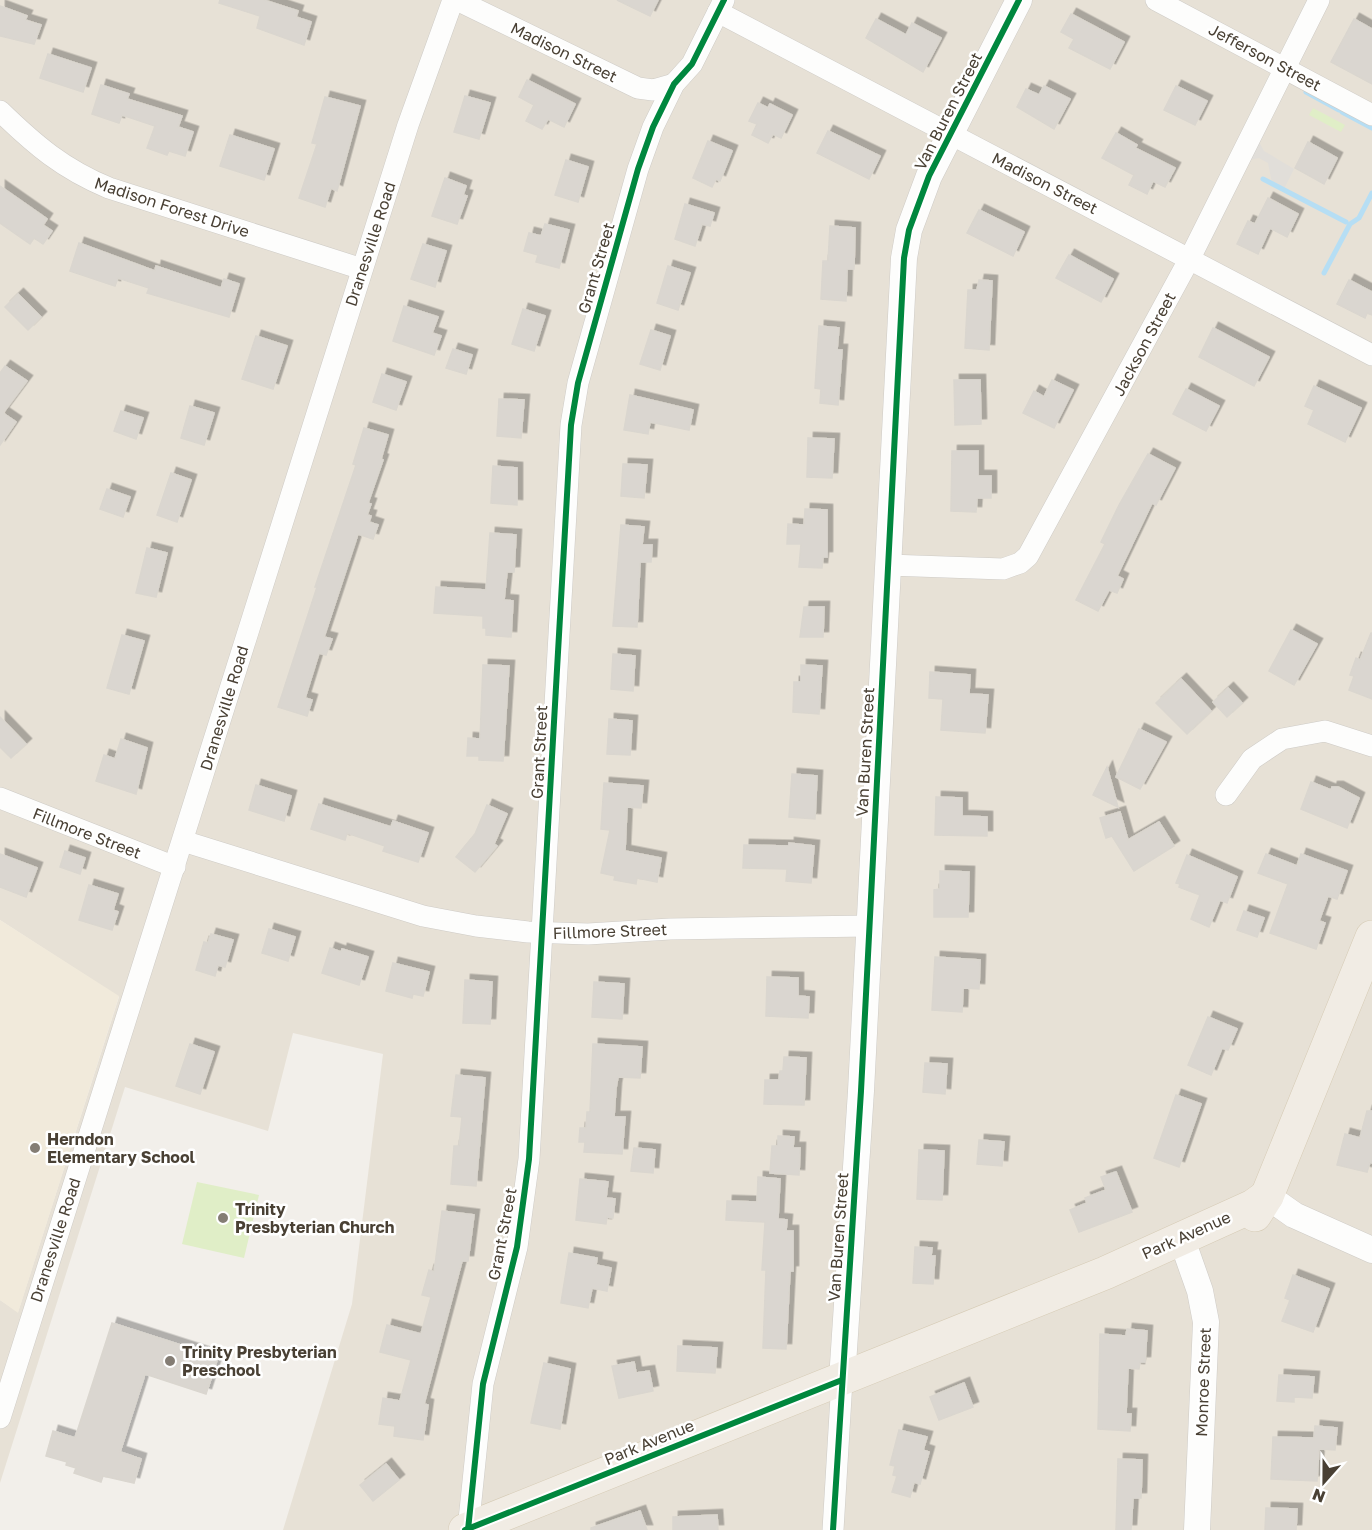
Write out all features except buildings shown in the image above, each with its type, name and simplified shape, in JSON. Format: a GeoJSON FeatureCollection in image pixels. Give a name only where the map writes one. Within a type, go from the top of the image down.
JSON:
{"type":"FeatureCollection","features":[{"type":"Feature","properties":{"kind":"main road"},"geometry":{"type":"LineString","coordinates":[[1267,1196],[1372,938]]}},
{"type":"Feature","properties":{"kind":"main road","name":"Park Avenue"},"geometry":{"type":"LineString","coordinates":[[467,1530],[1105,1273],[1142,1267],[1184,1246],[1267,1196]]}},
{"type":"Feature","properties":{"kind":"street","name":"Madison Street"},"geometry":{"type":"LineString","coordinates":[[455,0],[638,88],[653,90],[674,84]]}},
{"type":"Feature","properties":{"kind":"street","name":"Dranesville Road"},"geometry":{"type":"LineString","coordinates":[[0,1418],[408,125],[455,0]]}},
{"type":"Feature","properties":{"kind":"street","name":"Van Buren Street"},"geometry":{"type":"LineString","coordinates":[[833,1530],[870,926],[904,258],[909,230],[918,204],[1018,0]]}},
{"type":"Feature","properties":{"kind":"street","name":"Jefferson Street"},"geometry":{"type":"LineString","coordinates":[[1156,0],[1286,67],[1372,115]]}},
{"type":"Feature","properties":{"kind":"street","name":"Jackson Street"},"geometry":{"type":"LineString","coordinates":[[888,565],[1003,569],[1020,563],[1028,556],[1190,258],[1319,0]]}},
{"type":"Feature","properties":{"kind":"street","name":"Madison Street"},"geometry":{"type":"LineString","coordinates":[[721,6],[951,134],[1372,355]]}},
{"type":"Feature","properties":{"kind":"street","name":"Grant Street"},"geometry":{"type":"LineString","coordinates":[[467,1530],[483,1384],[524,1211],[543,933],[571,425],[578,383],[638,169],[653,127],[674,84],[686,75],[721,6]]}},
{"type":"Feature","properties":{"kind":"street","name":"Madison Forest Drive"},"geometry":{"type":"LineString","coordinates":[[0,111],[53,159],[99,184],[362,269]]}},
{"type":"Feature","properties":{"kind":"street"},"geometry":{"type":"LineString","coordinates":[[1226,795],[1252,759],[1282,739],[1325,731],[1372,746]]}},
{"type":"Feature","properties":{"kind":"street","name":"Fillmore Street"},"geometry":{"type":"LineString","coordinates":[[0,798],[175,867]]}},
{"type":"Feature","properties":{"kind":"street","name":"Fillmore Street"},"geometry":{"type":"LineString","coordinates":[[183,841],[423,916],[476,926],[543,933],[870,926]]}},
{"type":"Feature","properties":{"kind":"street"},"geometry":{"type":"LineString","coordinates":[[1267,1196],[1300,1201],[1372,1233]]}},
{"type":"Feature","properties":{"kind":"street"},"geometry":{"type":"LineString","coordinates":[[1267,1196],[1294,1215],[1372,1250]]}},
{"type":"Feature","properties":{"kind":"street","name":"Monroe Street"},"geometry":{"type":"LineString","coordinates":[[1184,1246],[1200,1291],[1206,1322],[1197,1530]]}},
{"type":"Feature","properties":{"kind":"shaded area"},"geometry":{"type":"Polygon","coordinates":[[[0,0],[1372,0],[1372,1530],[283,1530],[352,1304],[383,1054],[293,1033],[268,1131],[125,1087],[0,1483],[0,1300],[18,1312],[119,997],[0,920],[0,0]]]}},
{"type":"Feature","properties":{"kind":"shaded area"},"geometry":{"type":"Polygon","coordinates":[[[1258,140],[1264,151],[1294,169],[1284,189],[1272,183],[1268,163],[1259,158],[1249,160],[1258,140]]]}},
{"type":"Feature","properties":{"kind":"shaded area","name":"Herndon Elementary School"},"geometry":{"type":"Polygon","coordinates":[[[0,920],[119,996],[18,1313],[0,1300],[0,920]]]}},
{"type":"Feature","properties":{"kind":"green space"},"geometry":{"type":"Polygon","coordinates":[[[1313,108],[1345,125],[1341,132],[1309,115],[1313,108]]]}},
{"type":"Feature","properties":{"kind":"green space"},"geometry":{"type":"Polygon","coordinates":[[[197,1182],[259,1195],[244,1258],[182,1244],[197,1182]]]}},
{"type":"Feature","properties":{"kind":"waterway"},"geometry":{"type":"LineString","coordinates":[[1306,92],[1339,110]]}},
{"type":"Feature","properties":{"kind":"waterway"},"geometry":{"type":"LineString","coordinates":[[1342,112],[1372,128]]}},
{"type":"Feature","properties":{"kind":"waterway"},"geometry":{"type":"LineString","coordinates":[[1263,179],[1346,222]]}},
{"type":"Feature","properties":{"kind":"waterway"},"geometry":{"type":"LineString","coordinates":[[1324,273],[1350,224],[1359,218],[1372,193]]}},
{"type":"Feature","properties":{"kind":"cycle path"},"geometry":{"type":"LineString","coordinates":[[468,1530],[483,1384],[517,1247],[529,1159],[571,425],[578,383],[638,169],[653,127],[674,84],[692,64],[724,0]]}},
{"type":"Feature","properties":{"kind":"cycle path"},"geometry":{"type":"LineString","coordinates":[[833,1530],[861,1091],[904,258],[909,230],[929,176],[1019,0]]}},
{"type":"Feature","properties":{"kind":"cycle path"},"geometry":{"type":"LineString","coordinates":[[465,1530],[842,1380]]}},
{"type":"Feature","properties":{"kind":"place","name":"Herndon Elementary School"},"geometry":{"type":"Point","coordinates":[35,1148]}},
{"type":"Feature","properties":{"kind":"place","name":"Trinity Presbyterian Church"},"geometry":{"type":"Point","coordinates":[223,1218]}},
{"type":"Feature","properties":{"kind":"place","name":"Trinity Presbyterian Preschool"},"geometry":{"type":"Point","coordinates":[170,1361]}}]}
